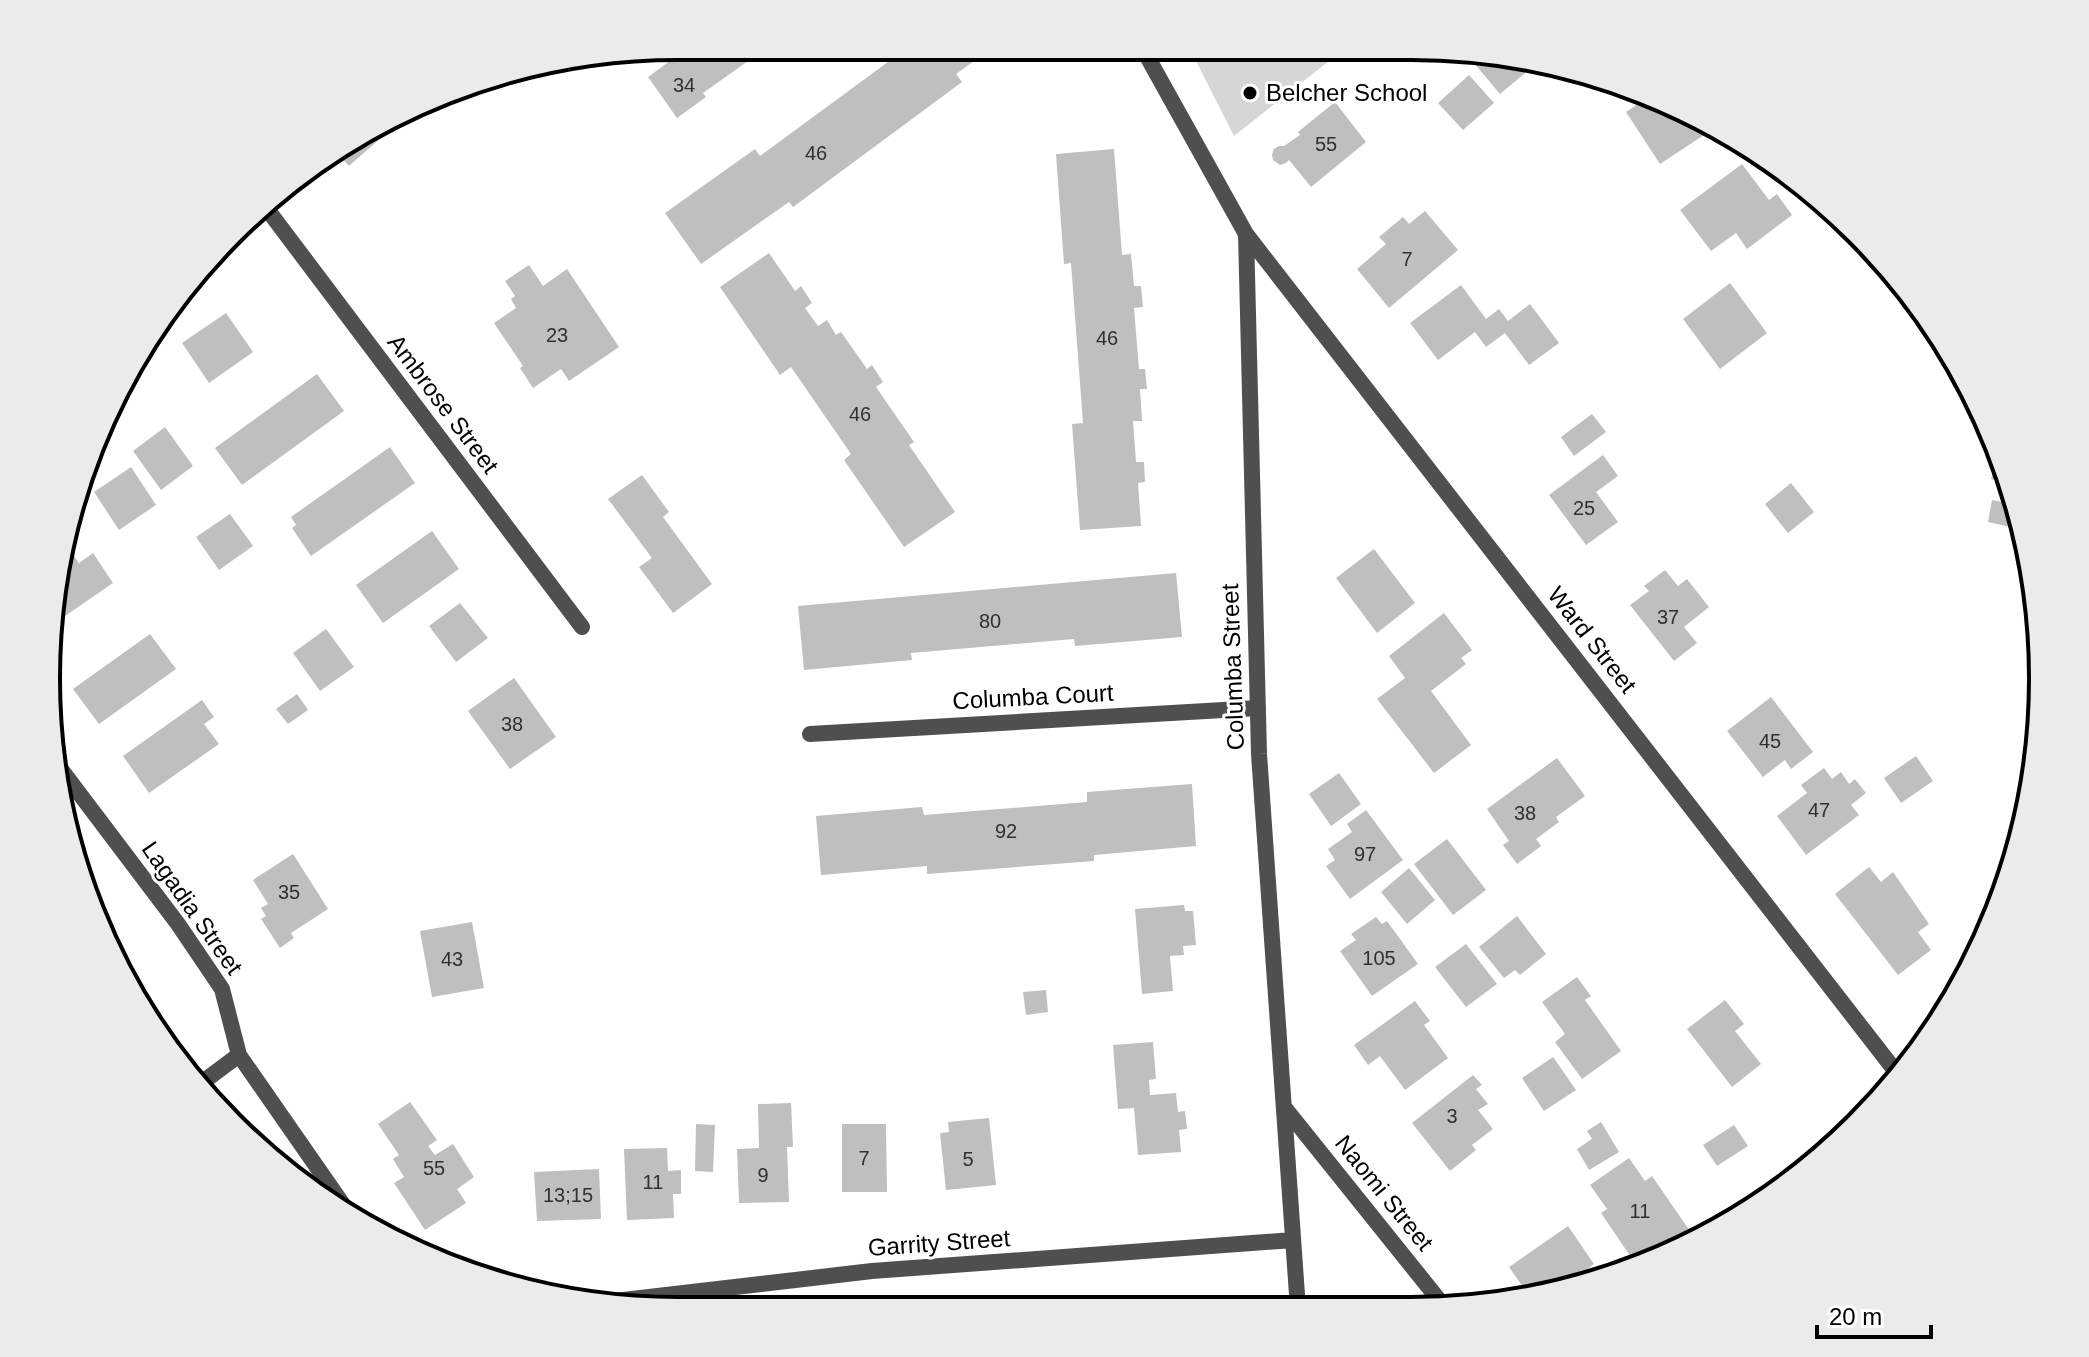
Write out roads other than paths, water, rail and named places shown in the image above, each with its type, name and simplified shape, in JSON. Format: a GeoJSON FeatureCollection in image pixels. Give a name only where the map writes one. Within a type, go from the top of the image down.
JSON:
{"type":"FeatureCollection","features":[{"type":"Feature","properties":{"kind":"street","name":"Columba Street"},"geometry":{"type":"LineString","coordinates":[[1149,60],[1246,234],[1259,754],[1297,1297]]}},
{"type":"Feature","properties":{"kind":"street","name":"Ambrose Street"},"geometry":{"type":"LineString","coordinates":[[270,214],[582,627]]}},
{"type":"Feature","properties":{"kind":"street","name":"Ward Street"},"geometry":{"type":"LineString","coordinates":[[1246,234],[1892,1066]]}},
{"type":"Feature","properties":{"kind":"street","name":"Columba Court"},"geometry":{"type":"LineString","coordinates":[[810,734],[1258,708]]}},
{"type":"Feature","properties":{"kind":"street","name":"Lagadia Street"},"geometry":{"type":"LineString","coordinates":[[69,779],[178,924],[222,989],[239,1055],[335,1193]]}},
{"type":"Feature","properties":{"kind":"street"},"geometry":{"type":"LineString","coordinates":[[207,1079],[239,1055]]}},
{"type":"Feature","properties":{"kind":"street","name":"Naomi Street"},"geometry":{"type":"LineString","coordinates":[[1284,1107],[1436,1296]]}},
{"type":"Feature","properties":{"kind":"street","name":"Garrity Street"},"geometry":{"type":"LineString","coordinates":[[654,1296],[872,1271],[1293,1240]]}},
{"type":"Feature","properties":{"kind":"place","name":"Belcher School"},"geometry":{"type":"Point","coordinates":[1250,93]}}]}
